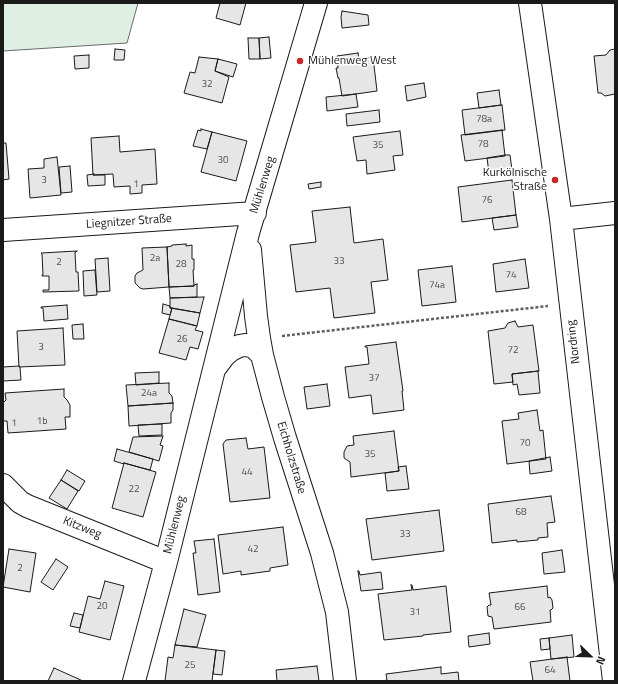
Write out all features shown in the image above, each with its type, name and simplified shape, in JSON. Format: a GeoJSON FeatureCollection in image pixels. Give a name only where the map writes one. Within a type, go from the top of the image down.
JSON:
{"type":"FeatureCollection","features":[{"type":"Feature","properties":{"kind":"street","name":"Mühlenweg"},"geometry":{"type":"LineString","coordinates":[[134,681],[166,562],[252,223],[316,3]]}},
{"type":"Feature","properties":{"kind":"street","name":"Nordring"},"geometry":{"type":"LineString","coordinates":[[530,3],[561,219],[614,681]]}},
{"type":"Feature","properties":{"kind":"street"},"geometry":{"type":"LineString","coordinates":[[561,219],[615,213]]}},
{"type":"Feature","properties":{"kind":"street","name":"Liegnitzer Straße"},"geometry":{"type":"LineString","coordinates":[[3,230],[252,223]]}},
{"type":"Feature","properties":{"kind":"street","name":"Eichholzstraße"},"geometry":{"type":"LineString","coordinates":[[252,223],[253,293],[260,347],[283,432],[322,553],[337,612],[346,681]]}},
{"type":"Feature","properties":{"kind":"street","name":"Mühlenweg"},"geometry":{"type":"LineString","coordinates":[[214,369],[224,356],[239,346],[252,346],[256,349],[260,347]]}},
{"type":"Feature","properties":{"kind":"street","name":"Kitzweg"},"geometry":{"type":"LineString","coordinates":[[3,485],[20,502],[27,506],[166,562]]}},
{"type":"Feature","properties":{"kind":"path"},"geometry":{"type":"LineString","coordinates":[[260,347],[570,304]]}},
{"type":"Feature","properties":{"kind":"green space"},"geometry":{"type":"Polygon","coordinates":[[[3,3],[138,3],[127,43],[3,51],[3,3]]]}},
{"type":"Feature","properties":{"kind":"building"},"geometry":{"type":"Polygon","coordinates":[[[220,3],[246,3],[240,25],[216,18],[220,3]]]}},
{"type":"Feature","properties":{"kind":"building"},"geometry":{"type":"Polygon","coordinates":[[[342,11],[368,15],[369,25],[342,28],[342,11]]]}},
{"type":"Feature","properties":{"kind":"building"},"geometry":{"type":"Polygon","coordinates":[[[269,37],[271,58],[260,59],[259,38],[269,37]]]}},
{"type":"Feature","properties":{"kind":"building"},"geometry":{"type":"Polygon","coordinates":[[[248,38],[259,38],[260,59],[249,59],[248,38]]]}},
{"type":"Feature","properties":{"kind":"building"},"geometry":{"type":"Polygon","coordinates":[[[115,49],[125,50],[124,60],[114,60],[115,49]]]}},
{"type":"Feature","properties":{"kind":"building"},"geometry":{"type":"Polygon","coordinates":[[[615,49],[615,94],[605,96],[598,93],[594,56],[606,55],[610,50],[615,49]]]}},
{"type":"Feature","properties":{"kind":"building"},"geometry":{"type":"Polygon","coordinates":[[[358,53],[359,59],[373,57],[377,91],[342,96],[336,68],[338,68],[337,56],[358,53]]]}},
{"type":"Feature","properties":{"kind":"building"},"geometry":{"type":"Polygon","coordinates":[[[89,55],[89,68],[75,69],[74,56],[89,55]]]}},
{"type":"Feature","properties":{"kind":"building"},"geometry":{"type":"Polygon","coordinates":[[[199,57],[218,59],[215,71],[229,77],[222,103],[184,93],[190,72],[195,73],[199,57]]]}},
{"type":"Feature","properties":{"kind":"building"},"geometry":{"type":"Polygon","coordinates":[[[218,59],[237,64],[233,77],[215,71],[218,59]]]}},
{"type":"Feature","properties":{"kind":"building"},"geometry":{"type":"Polygon","coordinates":[[[424,83],[426,97],[407,101],[405,86],[424,83]]]}},
{"type":"Feature","properties":{"kind":"building"},"geometry":{"type":"Polygon","coordinates":[[[499,90],[501,105],[479,108],[477,93],[499,90]]]}},
{"type":"Feature","properties":{"kind":"building"},"geometry":{"type":"Polygon","coordinates":[[[356,94],[358,107],[327,111],[326,97],[356,94]]]}},
{"type":"Feature","properties":{"kind":"building"},"geometry":{"type":"Polygon","coordinates":[[[502,105],[505,130],[465,135],[462,110],[502,105]]]}},
{"type":"Feature","properties":{"kind":"building"},"geometry":{"type":"Polygon","coordinates":[[[379,110],[380,122],[347,126],[346,114],[379,110]]]}},
{"type":"Feature","properties":{"kind":"building"},"geometry":{"type":"Polygon","coordinates":[[[201,129],[212,132],[207,149],[193,146],[198,130],[201,131],[201,129]]]}},
{"type":"Feature","properties":{"kind":"building"},"geometry":{"type":"Polygon","coordinates":[[[502,130],[505,156],[465,161],[461,135],[502,130]]]}},
{"type":"Feature","properties":{"kind":"building"},"geometry":{"type":"Polygon","coordinates":[[[400,131],[403,155],[393,156],[395,170],[367,174],[366,160],[357,161],[353,137],[400,131]]]}},
{"type":"Feature","properties":{"kind":"building"},"geometry":{"type":"Polygon","coordinates":[[[212,132],[247,141],[236,181],[201,172],[212,132]]]}},
{"type":"Feature","properties":{"kind":"building"},"geometry":{"type":"Polygon","coordinates":[[[119,136],[120,152],[155,149],[157,184],[142,185],[142,193],[130,194],[130,186],[114,187],[113,174],[93,175],[91,138],[119,136]]]}},
{"type":"Feature","properties":{"kind":"building"},"geometry":{"type":"Polygon","coordinates":[[[3,143],[6,143],[9,179],[3,180],[3,143]]]}},
{"type":"Feature","properties":{"kind":"building"},"geometry":{"type":"Polygon","coordinates":[[[510,155],[512,170],[489,173],[487,158],[510,155]]]}},
{"type":"Feature","properties":{"kind":"building"},"geometry":{"type":"Polygon","coordinates":[[[57,157],[61,195],[30,198],[28,169],[44,168],[44,159],[57,157]]]}},
{"type":"Feature","properties":{"kind":"building"},"geometry":{"type":"Polygon","coordinates":[[[70,166],[72,192],[61,193],[59,167],[70,166]]]}},
{"type":"Feature","properties":{"kind":"building"},"geometry":{"type":"Polygon","coordinates":[[[94,174],[93,175],[105,175],[105,185],[88,186],[87,175],[94,174]]]}},
{"type":"Feature","properties":{"kind":"building"},"geometry":{"type":"Polygon","coordinates":[[[512,180],[516,215],[462,222],[458,187],[512,180]]]}},
{"type":"Feature","properties":{"kind":"building"},"geometry":{"type":"Polygon","coordinates":[[[321,182],[321,187],[309,189],[308,184],[321,182]]]}},
{"type":"Feature","properties":{"kind":"building"},"geometry":{"type":"Polygon","coordinates":[[[350,207],[354,243],[383,239],[388,280],[371,282],[375,313],[334,318],[330,288],[296,292],[290,245],[316,242],[312,211],[350,207]]]}},
{"type":"Feature","properties":{"kind":"building"},"geometry":{"type":"Polygon","coordinates":[[[516,215],[518,227],[494,230],[492,218],[516,215]]]}},
{"type":"Feature","properties":{"kind":"building"},"geometry":{"type":"Polygon","coordinates":[[[186,244],[186,246],[192,245],[192,259],[194,259],[194,286],[169,287],[167,247],[186,244]]]}},
{"type":"Feature","properties":{"kind":"building"},"geometry":{"type":"Polygon","coordinates":[[[167,247],[169,287],[140,288],[135,283],[135,276],[143,270],[142,248],[167,247]]]}},
{"type":"Feature","properties":{"kind":"building"},"geometry":{"type":"Polygon","coordinates":[[[77,251],[75,252],[76,272],[78,272],[79,291],[43,292],[43,290],[49,290],[49,276],[42,276],[41,253],[77,251]]]}},
{"type":"Feature","properties":{"kind":"building"},"geometry":{"type":"Polygon","coordinates":[[[108,258],[110,291],[97,292],[95,259],[108,258]]]}},
{"type":"Feature","properties":{"kind":"building"},"geometry":{"type":"Polygon","coordinates":[[[525,259],[529,288],[496,292],[493,264],[525,259]]]}},
{"type":"Feature","properties":{"kind":"building"},"geometry":{"type":"Polygon","coordinates":[[[452,266],[456,302],[422,306],[418,270],[452,266]]]}},
{"type":"Feature","properties":{"kind":"building"},"geometry":{"type":"Polygon","coordinates":[[[95,270],[97,295],[84,296],[83,271],[95,270]]]}},
{"type":"Feature","properties":{"kind":"building"},"geometry":{"type":"Polygon","coordinates":[[[197,284],[197,297],[170,298],[169,287],[194,286],[197,284]]]}},
{"type":"Feature","properties":{"kind":"building"},"geometry":{"type":"Polygon","coordinates":[[[204,297],[200,313],[170,308],[170,298],[204,297]]]}},
{"type":"Feature","properties":{"kind":"building"},"geometry":{"type":"Polygon","coordinates":[[[163,304],[172,308],[170,315],[162,313],[163,304]]]}},
{"type":"Feature","properties":{"kind":"building"},"geometry":{"type":"Polygon","coordinates":[[[67,305],[68,319],[44,321],[43,308],[41,307],[67,305]]]}},
{"type":"Feature","properties":{"kind":"building"},"geometry":{"type":"Polygon","coordinates":[[[172,308],[200,313],[197,326],[169,319],[172,308]]]}},
{"type":"Feature","properties":{"kind":"building"},"geometry":{"type":"Polygon","coordinates":[[[169,319],[197,326],[195,330],[203,332],[198,349],[190,347],[186,360],[159,353],[169,319]]]}},
{"type":"Feature","properties":{"kind":"building"},"geometry":{"type":"Polygon","coordinates":[[[515,321],[518,327],[533,325],[539,371],[512,374],[513,382],[494,384],[488,331],[505,328],[508,323],[515,321]]]}},
{"type":"Feature","properties":{"kind":"building"},"geometry":{"type":"Polygon","coordinates":[[[83,324],[84,339],[73,339],[72,325],[83,324]]]}},
{"type":"Feature","properties":{"kind":"building"},"geometry":{"type":"Polygon","coordinates":[[[63,328],[65,365],[19,367],[17,331],[63,328]]]}},
{"type":"Feature","properties":{"kind":"building"},"geometry":{"type":"Polygon","coordinates":[[[396,342],[403,391],[404,410],[373,414],[371,395],[349,398],[345,367],[369,364],[367,347],[365,346],[396,342]]]}},
{"type":"Feature","properties":{"kind":"building"},"geometry":{"type":"Polygon","coordinates":[[[19,366],[21,380],[3,381],[3,367],[19,366]]]}},
{"type":"Feature","properties":{"kind":"building"},"geometry":{"type":"Polygon","coordinates":[[[538,371],[540,393],[519,395],[517,384],[513,385],[512,374],[538,371]]]}},
{"type":"Feature","properties":{"kind":"building"},"geometry":{"type":"Polygon","coordinates":[[[159,372],[159,383],[136,385],[135,373],[159,372]]]}},
{"type":"Feature","properties":{"kind":"building"},"geometry":{"type":"Polygon","coordinates":[[[169,383],[169,393],[172,396],[173,403],[128,406],[126,385],[169,383]]]}},
{"type":"Feature","properties":{"kind":"building"},"geometry":{"type":"Polygon","coordinates":[[[327,384],[330,406],[307,409],[304,387],[327,384]]]}},
{"type":"Feature","properties":{"kind":"building"},"geometry":{"type":"Polygon","coordinates":[[[64,389],[64,397],[70,405],[70,417],[65,417],[66,429],[8,433],[7,421],[3,421],[3,403],[6,400],[5,393],[64,389]]]}},
{"type":"Feature","properties":{"kind":"building"},"geometry":{"type":"Polygon","coordinates":[[[173,403],[171,423],[129,426],[128,406],[173,403]]]}},
{"type":"Feature","properties":{"kind":"building"},"geometry":{"type":"Polygon","coordinates":[[[537,410],[540,431],[543,430],[546,459],[507,464],[502,421],[519,419],[518,413],[537,410]]]}},
{"type":"Feature","properties":{"kind":"building"},"geometry":{"type":"Polygon","coordinates":[[[162,424],[162,435],[139,436],[138,425],[162,424]]]}},
{"type":"Feature","properties":{"kind":"building"},"geometry":{"type":"Polygon","coordinates":[[[394,431],[399,471],[351,477],[350,462],[344,458],[344,452],[347,446],[354,445],[353,436],[394,431]]]}},
{"type":"Feature","properties":{"kind":"building"},"geometry":{"type":"Polygon","coordinates":[[[163,436],[160,445],[163,446],[159,461],[129,452],[133,437],[163,436]]]}},
{"type":"Feature","properties":{"kind":"building"},"geometry":{"type":"Polygon","coordinates":[[[246,438],[248,449],[264,447],[270,498],[230,502],[223,444],[226,440],[246,438]]]}},
{"type":"Feature","properties":{"kind":"building"},"geometry":{"type":"Polygon","coordinates":[[[117,449],[153,459],[150,470],[114,461],[117,449]]]}},
{"type":"Feature","properties":{"kind":"building"},"geometry":{"type":"Polygon","coordinates":[[[550,457],[552,471],[530,474],[529,461],[550,457]]]}},
{"type":"Feature","properties":{"kind":"building"},"geometry":{"type":"Polygon","coordinates":[[[124,463],[156,472],[143,517],[112,508],[124,463]]]}},
{"type":"Feature","properties":{"kind":"building"},"geometry":{"type":"Polygon","coordinates":[[[406,466],[409,489],[387,491],[385,473],[399,471],[398,467],[406,466]]]}},
{"type":"Feature","properties":{"kind":"building"},"geometry":{"type":"Polygon","coordinates":[[[67,470],[85,481],[79,491],[61,480],[67,470]]]}},
{"type":"Feature","properties":{"kind":"building"},"geometry":{"type":"Polygon","coordinates":[[[61,480],[78,491],[67,509],[49,498],[61,480]]]}},
{"type":"Feature","properties":{"kind":"building"},"geometry":{"type":"Polygon","coordinates":[[[551,496],[555,522],[547,523],[548,537],[538,538],[538,540],[517,542],[517,540],[492,543],[488,504],[551,496]]]}},
{"type":"Feature","properties":{"kind":"building"},"geometry":{"type":"Polygon","coordinates":[[[439,510],[444,551],[372,560],[366,519],[439,510]]]}},
{"type":"Feature","properties":{"kind":"building"},"geometry":{"type":"Polygon","coordinates":[[[283,527],[288,565],[270,568],[270,571],[241,575],[241,571],[223,574],[218,535],[283,527]]]}},
{"type":"Feature","properties":{"kind":"building"},"geometry":{"type":"Polygon","coordinates":[[[214,539],[220,592],[198,595],[193,553],[196,553],[194,541],[214,539]]]}},
{"type":"Feature","properties":{"kind":"building"},"geometry":{"type":"Polygon","coordinates":[[[9,549],[36,553],[30,592],[3,587],[9,549]]]}},
{"type":"Feature","properties":{"kind":"building"},"geometry":{"type":"Polygon","coordinates":[[[562,550],[565,572],[544,574],[542,553],[562,550]]]}},
{"type":"Feature","properties":{"kind":"building"},"geometry":{"type":"Polygon","coordinates":[[[56,559],[68,567],[53,590],[41,582],[56,559]]]}},
{"type":"Feature","properties":{"kind":"building"},"geometry":{"type":"Polygon","coordinates":[[[358,571],[360,575],[381,572],[383,589],[361,591],[358,571]]]}},
{"type":"Feature","properties":{"kind":"building"},"geometry":{"type":"Polygon","coordinates":[[[105,581],[124,586],[110,640],[79,632],[88,596],[100,599],[105,581]]]}},
{"type":"Feature","properties":{"kind":"building"},"geometry":{"type":"Polygon","coordinates":[[[411,585],[413,590],[446,586],[451,632],[384,640],[378,594],[412,590],[411,585]]]}},
{"type":"Feature","properties":{"kind":"building"},"geometry":{"type":"Polygon","coordinates":[[[547,586],[548,598],[550,597],[552,600],[553,608],[550,610],[551,622],[494,629],[492,617],[488,616],[487,607],[491,605],[489,593],[547,586]]]}},
{"type":"Feature","properties":{"kind":"building"},"geometry":{"type":"Polygon","coordinates":[[[184,609],[206,615],[197,647],[175,645],[184,609]]]}},
{"type":"Feature","properties":{"kind":"building"},"geometry":{"type":"Polygon","coordinates":[[[74,613],[83,615],[80,628],[70,626],[74,613]]]}},
{"type":"Feature","properties":{"kind":"building"},"geometry":{"type":"Polygon","coordinates":[[[489,633],[490,644],[469,647],[468,636],[489,633]]]}},
{"type":"Feature","properties":{"kind":"building"},"geometry":{"type":"Polygon","coordinates":[[[572,635],[574,657],[551,659],[549,638],[572,635]]]}},
{"type":"Feature","properties":{"kind":"building"},"geometry":{"type":"Polygon","coordinates":[[[549,638],[550,649],[541,650],[540,639],[549,638]]]}},
{"type":"Feature","properties":{"kind":"building"},"geometry":{"type":"Polygon","coordinates":[[[175,645],[216,650],[212,681],[165,681],[168,657],[173,658],[175,645]]]}},
{"type":"Feature","properties":{"kind":"building"},"geometry":{"type":"Polygon","coordinates":[[[216,650],[225,651],[222,675],[213,674],[216,650]]]}},
{"type":"Feature","properties":{"kind":"building"},"geometry":{"type":"Polygon","coordinates":[[[567,657],[570,681],[533,681],[530,662],[567,657]]]}},
{"type":"Feature","properties":{"kind":"building"},"geometry":{"type":"Polygon","coordinates":[[[317,666],[319,681],[277,681],[276,670],[317,666]]]}},
{"type":"Feature","properties":{"kind":"building"},"geometry":{"type":"Polygon","coordinates":[[[441,667],[441,674],[458,672],[459,681],[382,681],[387,680],[386,674],[441,667]]]}},
{"type":"Feature","properties":{"kind":"building"},"geometry":{"type":"Polygon","coordinates":[[[54,668],[83,681],[48,681],[54,668]]]}},
{"type":"Feature","properties":{"kind":"place","name":"Mühlenweg West"},"geometry":{"type":"Point","coordinates":[300,61]}},
{"type":"Feature","properties":{"kind":"place","name":"Kurkölnische Straße"},"geometry":{"type":"Point","coordinates":[555,180]}}]}
